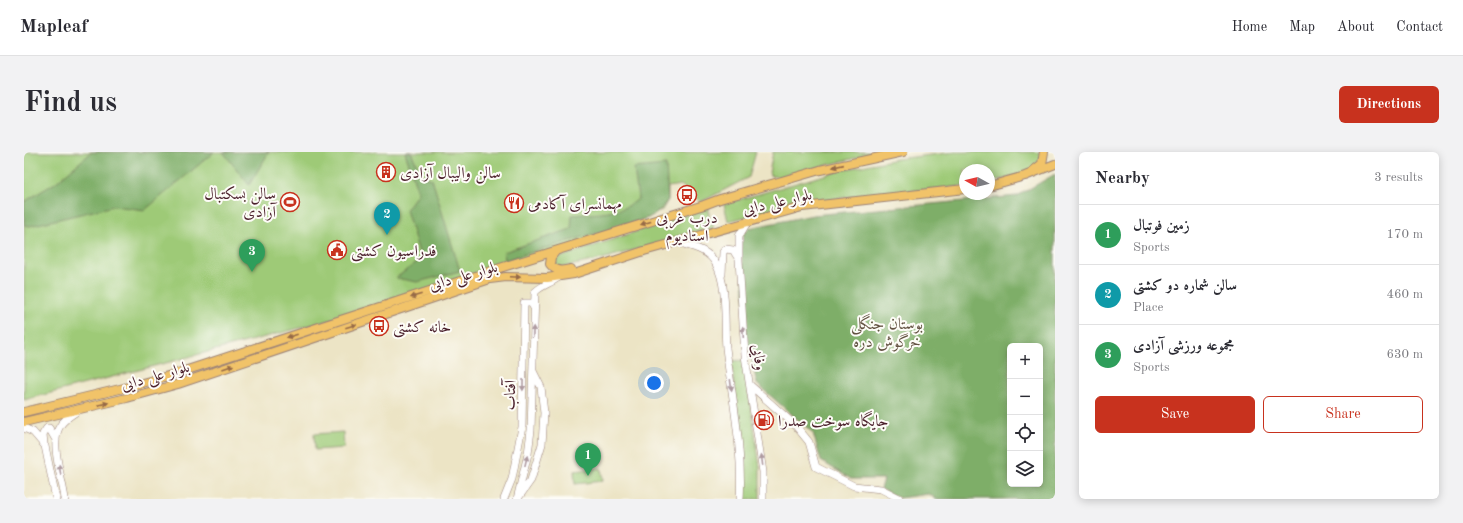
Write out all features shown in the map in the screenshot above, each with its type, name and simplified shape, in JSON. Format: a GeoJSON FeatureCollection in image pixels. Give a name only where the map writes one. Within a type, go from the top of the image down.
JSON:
{"type":"FeatureCollection","features":[{"type":"Feature","properties":{"kind":"main road","name":"بلوار علی دایی"},"geometry":{"type":"LineString","coordinates":[[24,412],[117,390],[175,374],[503,267],[704,205],[720,198],[820,170],[903,152]]}},
{"type":"Feature","properties":{"kind":"main road"},"geometry":{"type":"LineString","coordinates":[[1025,176],[1042,164],[1044,152]]}},
{"type":"Feature","properties":{"kind":"main road"},"geometry":{"type":"LineString","coordinates":[[995,184],[1025,176],[1055,164]]}},
{"type":"Feature","properties":{"kind":"main road","name":"بلوار علی دایی"},"geometry":{"type":"LineString","coordinates":[[24,422],[79,410],[178,384],[490,279],[574,274],[644,251],[802,207],[959,190]]}},
{"type":"Feature","properties":{"kind":"main road"},"geometry":{"type":"LineString","coordinates":[[555,252],[551,257],[550,264],[554,269],[558,270],[610,262]]}},
{"type":"Feature","properties":{"kind":"street","name":"وفایی"},"geometry":{"type":"LineString","coordinates":[[748,221],[739,236],[739,260],[744,344],[764,472],[763,499]]}},
{"type":"Feature","properties":{"kind":"street","name":"وفایی"},"geometry":{"type":"LineString","coordinates":[[680,242],[699,249],[709,255],[716,264],[722,284],[726,346],[740,456],[740,499]]}},
{"type":"Feature","properties":{"kind":"street"},"geometry":{"type":"LineString","coordinates":[[722,284],[723,252],[726,249],[733,250],[739,260]]}},
{"type":"Feature","properties":{"kind":"street","name":"آفتاب"},"geometry":{"type":"LineString","coordinates":[[518,499],[531,430],[535,292],[540,287],[551,283],[560,276]]}},
{"type":"Feature","properties":{"kind":"street","name":"آفتاب"},"geometry":{"type":"LineString","coordinates":[[504,499],[512,479],[522,427],[524,303],[531,303],[534,308]]}},
{"type":"Feature","properties":{"kind":"street"},"geometry":{"type":"LineString","coordinates":[[518,499],[531,480],[542,444],[544,414],[541,387],[532,369]]}},
{"type":"Feature","properties":{"kind":"street"},"geometry":{"type":"LineString","coordinates":[[750,385],[796,426],[809,442],[816,467],[854,486],[881,489],[899,498]]}},
{"type":"Feature","properties":{"kind":"street"},"geometry":{"type":"LineString","coordinates":[[56,441],[60,426],[79,410]]}},
{"type":"Feature","properties":{"kind":"street"},"geometry":{"type":"LineString","coordinates":[[24,428],[33,432],[45,446]]}},
{"type":"Feature","properties":{"kind":"street"},"geometry":{"type":"LineString","coordinates":[[56,499],[43,434],[47,428],[53,432],[56,441],[65,499]]}},
{"type":"Feature","properties":{"kind":"green space"},"geometry":{"type":"Polygon","coordinates":[[[24,152],[756,152],[749,177],[701,202],[681,185],[668,187],[668,200],[662,210],[616,231],[338,318],[24,400],[24,152]]]}},
{"type":"Feature","properties":{"kind":"green space"},"geometry":{"type":"Polygon","coordinates":[[[92,152],[214,152],[145,210],[114,206],[30,226],[24,225],[24,202],[55,183],[92,152]]]}},
{"type":"Feature","properties":{"kind":"green space"},"geometry":{"type":"Polygon","coordinates":[[[223,152],[269,152],[249,185],[223,152]]]}},
{"type":"Feature","properties":{"kind":"green space"},"geometry":{"type":"Polygon","coordinates":[[[405,152],[411,152],[422,176],[432,179],[460,271],[417,282],[396,278],[421,259],[406,210],[418,193],[405,152]]]}},
{"type":"Feature","properties":{"kind":"green space"},"geometry":{"type":"Polygon","coordinates":[[[773,152],[880,152],[778,177],[772,176],[769,173],[773,152]]]}},
{"type":"Feature","properties":{"kind":"green space"},"geometry":{"type":"Polygon","coordinates":[[[955,152],[1040,152],[1039,160],[1035,166],[1029,171],[1013,177],[995,181],[995,164],[959,164],[959,187],[809,202],[728,221],[724,204],[842,170],[897,159],[955,152]]]}},
{"type":"Feature","properties":{"kind":"green space"},"geometry":{"type":"Polygon","coordinates":[[[666,165],[668,200],[657,213],[648,218],[505,260],[504,252],[571,229],[572,215],[615,211],[631,204],[638,199],[634,168],[666,165]]]}},
{"type":"Feature","properties":{"kind":"green space","name":"بوستان جنگلی خرگوش دره"},"geometry":{"type":"Polygon","coordinates":[[[1055,174],[1055,499],[934,499],[933,496],[929,494],[899,498],[881,489],[884,479],[851,479],[821,461],[813,433],[757,384],[747,339],[741,244],[744,233],[749,228],[813,215],[974,200],[995,200],[995,198],[1017,196],[1055,174]]]}},
{"type":"Feature","properties":{"kind":"green space"},"geometry":{"type":"Polygon","coordinates":[[[709,207],[709,217],[714,228],[598,260],[564,267],[556,267],[555,259],[709,207]]]}},
{"type":"Feature","properties":{"kind":"green space"},"geometry":{"type":"Polygon","coordinates":[[[744,360],[760,467],[760,499],[744,499],[744,464],[731,361],[744,360]]]}},
{"type":"Feature","properties":{"kind":"green space"},"geometry":{"type":"Polygon","coordinates":[[[343,432],[344,448],[315,450],[314,434],[343,432]]]}},
{"type":"Feature","properties":{"kind":"green space"},"geometry":{"type":"Polygon","coordinates":[[[601,468],[603,481],[575,484],[574,471],[601,468]]]}},
{"type":"Feature","properties":{"kind":"place","name":"سالن والیبال آزادی"},"geometry":{"type":"Point","coordinates":[386,172]}},
{"type":"Feature","properties":{"kind":"place","name":"درب غربی استادیوم"},"geometry":{"type":"Point","coordinates":[687,195]}},
{"type":"Feature","properties":{"kind":"place","name":"سالن بسکتبال آزادی"},"geometry":{"type":"Point","coordinates":[290,202]}},
{"type":"Feature","properties":{"kind":"place","name":"مهمانسرای آکادمی"},"geometry":{"type":"Point","coordinates":[514,203]}},
{"type":"Feature","properties":{"kind":"place","name":"سالن شماره دو کشتی"},"geometry":{"type":"Point","coordinates":[387,235]}},
{"type":"Feature","properties":{"kind":"place","name":"فدراسیون کشتی"},"geometry":{"type":"Point","coordinates":[337,250]}},
{"type":"Feature","properties":{"kind":"place","name":"مجموعه ورزشی آزادی"},"geometry":{"type":"Point","coordinates":[252,272]}},
{"type":"Feature","properties":{"kind":"place","name":"خانه کشتی"},"geometry":{"type":"Point","coordinates":[379,326]}},
{"type":"Feature","properties":{"kind":"place","name":"جایگاه سوخت صدرا"},"geometry":{"type":"Point","coordinates":[764,420]}},
{"type":"Feature","properties":{"kind":"place","name":"زمین فوتبال"},"geometry":{"type":"Point","coordinates":[588,476]}}]}
